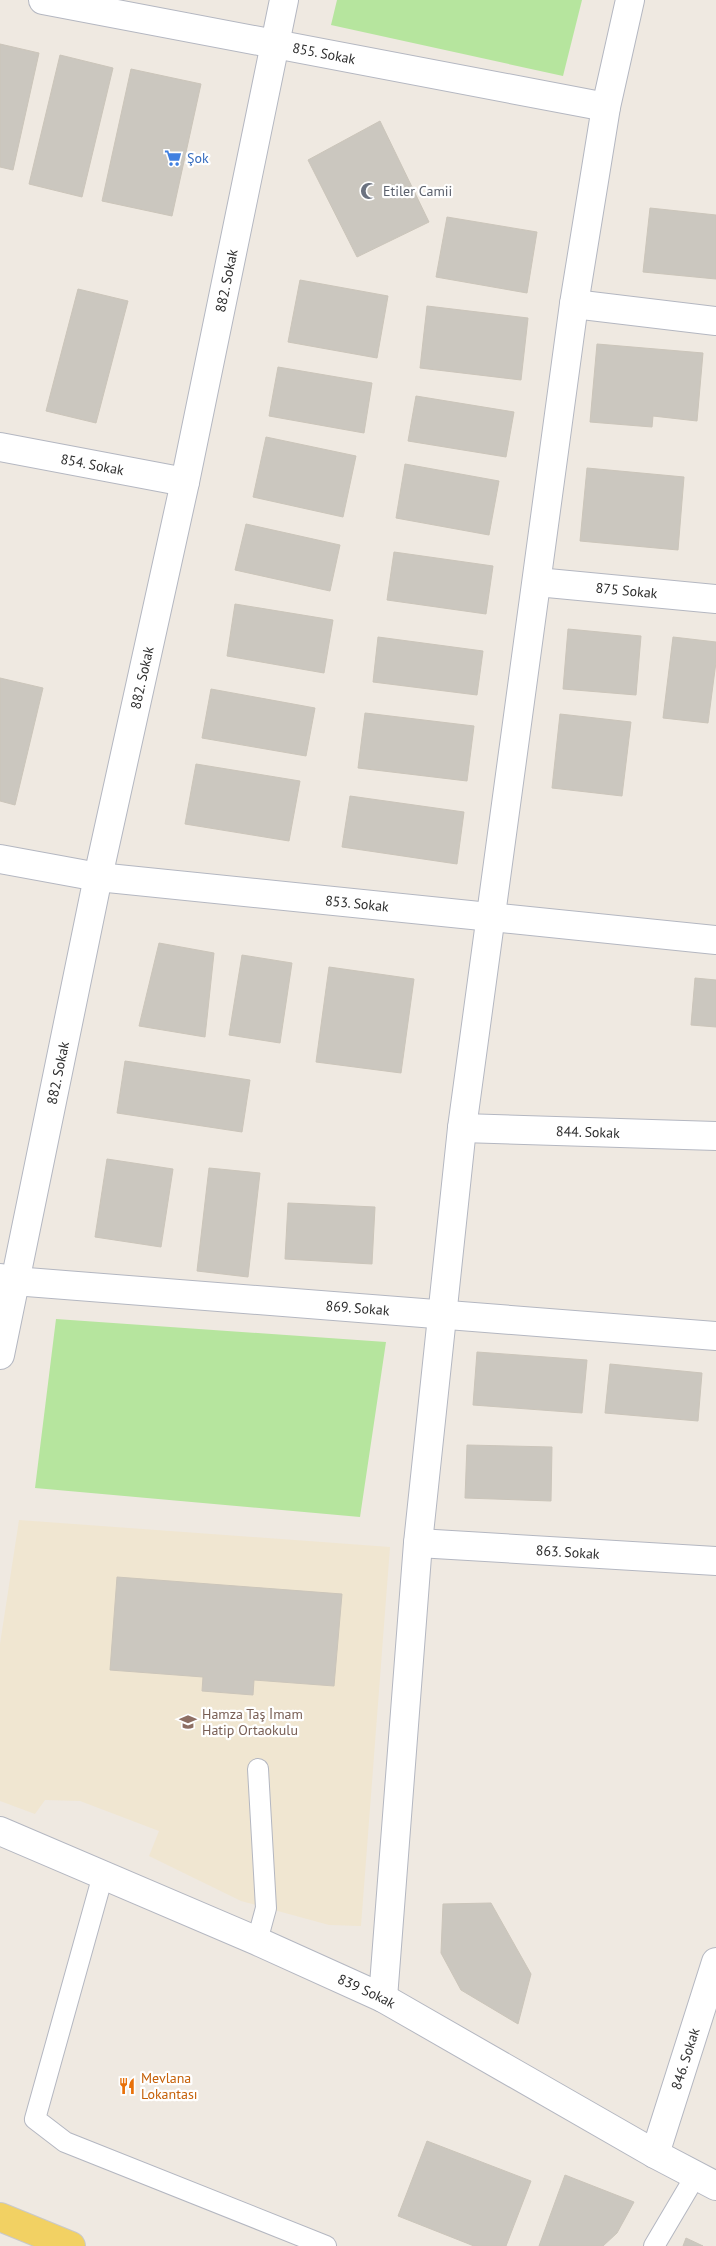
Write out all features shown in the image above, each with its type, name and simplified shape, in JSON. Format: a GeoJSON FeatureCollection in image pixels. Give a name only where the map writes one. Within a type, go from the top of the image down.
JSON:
{"type":"FeatureCollection","features":[{"type":"Feature","properties":{"kind":"main road"},"geometry":{"type":"LineString","coordinates":[[0,2217],[72,2246]]}},
{"type":"Feature","properties":{"kind":"street","name":"855. Sokak"},"geometry":{"type":"LineString","coordinates":[[43,0],[606,107]]}},
{"type":"Feature","properties":{"kind":"street","name":"882. Sokak"},"geometry":{"type":"LineString","coordinates":[[0,1355],[7,1280],[185,482],[284,0]]}},
{"type":"Feature","properties":{"kind":"street"},"geometry":{"type":"LineString","coordinates":[[383,1998],[418,1543],[462,1128],[574,304],[606,107],[630,0]]}},
{"type":"Feature","properties":{"kind":"street"},"geometry":{"type":"LineString","coordinates":[[574,304],[716,321]]}},
{"type":"Feature","properties":{"kind":"street","name":"854. Sokak"},"geometry":{"type":"LineString","coordinates":[[0,447],[185,482]]}},
{"type":"Feature","properties":{"kind":"street","name":"875 Sokak"},"geometry":{"type":"LineString","coordinates":[[537,582],[716,599]]}},
{"type":"Feature","properties":{"kind":"street","name":"853. Sokak"},"geometry":{"type":"LineString","coordinates":[[0,859],[98,877],[716,940]]}},
{"type":"Feature","properties":{"kind":"street","name":"844. Sokak"},"geometry":{"type":"LineString","coordinates":[[462,1128],[716,1136]]}},
{"type":"Feature","properties":{"kind":"street","name":"869. Sokak"},"geometry":{"type":"LineString","coordinates":[[7,1280],[716,1336]]}},
{"type":"Feature","properties":{"kind":"street","name":"863. Sokak"},"geometry":{"type":"LineString","coordinates":[[418,1543],[716,1561]]}},
{"type":"Feature","properties":{"kind":"street","name":"839 Sokak"},"geometry":{"type":"LineString","coordinates":[[0,1830],[257,1941],[383,1998],[655,2154],[706,2181]]}},
{"type":"Feature","properties":{"kind":"street","name":"846. Sokak"},"geometry":{"type":"LineString","coordinates":[[655,2154],[716,1962]]}},
{"type":"Feature","properties":{"kind":"lane"},"geometry":{"type":"LineString","coordinates":[[257,1941],[266,1908],[258,1770]]}},
{"type":"Feature","properties":{"kind":"lane"},"geometry":{"type":"LineString","coordinates":[[103,1875],[35,2119],[66,2142],[326,2246]]}},
{"type":"Feature","properties":{"kind":"lane"},"geometry":{"type":"LineString","coordinates":[[654,2246],[706,2181]]}},
{"type":"Feature","properties":{"kind":"shaded area","name":"Hamza Taş İmam Hatip Ortaokulu"},"geometry":{"type":"Polygon","coordinates":[[[19,1520],[390,1547],[361,1926],[329,1925],[241,1901],[149,1856],[159,1831],[80,1801],[45,1800],[35,1814],[0,1801],[0,1644],[19,1520]]]}},
{"type":"Feature","properties":{"kind":"green space"},"geometry":{"type":"Polygon","coordinates":[[[337,0],[582,0],[563,76],[331,25],[337,0]]]}},
{"type":"Feature","properties":{"kind":"green space"},"geometry":{"type":"Polygon","coordinates":[[[56,1319],[386,1342],[360,1517],[35,1488],[56,1319]]]}},
{"type":"Feature","properties":{"kind":"building"},"geometry":{"type":"Polygon","coordinates":[[[0,44],[39,53],[13,170],[0,167],[0,44]]]}},
{"type":"Feature","properties":{"kind":"building"},"geometry":{"type":"Polygon","coordinates":[[[60,55],[113,68],[82,197],[29,184],[60,55]]]}},
{"type":"Feature","properties":{"kind":"building"},"geometry":{"type":"Polygon","coordinates":[[[131,69],[201,84],[172,216],[102,201],[131,69]]]}},
{"type":"Feature","properties":{"kind":"building","name":"Etiler Camii"},"geometry":{"type":"Polygon","coordinates":[[[380,121],[429,222],[357,257],[308,160],[380,121]]]}},
{"type":"Feature","properties":{"kind":"building"},"geometry":{"type":"Polygon","coordinates":[[[650,208],[716,215],[716,279],[643,272],[650,208]]]}},
{"type":"Feature","properties":{"kind":"building"},"geometry":{"type":"Polygon","coordinates":[[[447,217],[537,232],[527,293],[436,277],[447,217]]]}},
{"type":"Feature","properties":{"kind":"building"},"geometry":{"type":"Polygon","coordinates":[[[300,280],[388,296],[377,358],[288,342],[300,280]]]}},
{"type":"Feature","properties":{"kind":"building"},"geometry":{"type":"Polygon","coordinates":[[[78,289],[128,301],[96,423],[46,411],[78,289]]]}},
{"type":"Feature","properties":{"kind":"building"},"geometry":{"type":"Polygon","coordinates":[[[427,306],[528,318],[521,380],[420,368],[427,306]]]}},
{"type":"Feature","properties":{"kind":"building"},"geometry":{"type":"Polygon","coordinates":[[[597,344],[703,353],[697,421],[653,416],[652,427],[590,422],[597,344]]]}},
{"type":"Feature","properties":{"kind":"building"},"geometry":{"type":"Polygon","coordinates":[[[278,367],[372,383],[364,433],[269,416],[278,367]]]}},
{"type":"Feature","properties":{"kind":"building"},"geometry":{"type":"Polygon","coordinates":[[[416,396],[514,412],[506,457],[408,441],[416,396]]]}},
{"type":"Feature","properties":{"kind":"building"},"geometry":{"type":"Polygon","coordinates":[[[266,437],[356,456],[343,517],[253,497],[266,437]]]}},
{"type":"Feature","properties":{"kind":"building"},"geometry":{"type":"Polygon","coordinates":[[[405,464],[499,481],[489,535],[396,518],[405,464]]]}},
{"type":"Feature","properties":{"kind":"building"},"geometry":{"type":"Polygon","coordinates":[[[587,468],[684,477],[678,550],[580,541],[587,468]]]}},
{"type":"Feature","properties":{"kind":"building"},"geometry":{"type":"Polygon","coordinates":[[[246,524],[340,545],[330,591],[235,570],[246,524]]]}},
{"type":"Feature","properties":{"kind":"building"},"geometry":{"type":"Polygon","coordinates":[[[394,552],[493,566],[486,614],[387,600],[394,552]]]}},
{"type":"Feature","properties":{"kind":"building"},"geometry":{"type":"Polygon","coordinates":[[[235,604],[333,620],[324,673],[227,656],[235,604]]]}},
{"type":"Feature","properties":{"kind":"building"},"geometry":{"type":"Polygon","coordinates":[[[568,629],[641,636],[636,695],[563,689],[568,629]]]}},
{"type":"Feature","properties":{"kind":"building"},"geometry":{"type":"Polygon","coordinates":[[[378,637],[483,651],[477,695],[373,682],[378,637]]]}},
{"type":"Feature","properties":{"kind":"building"},"geometry":{"type":"Polygon","coordinates":[[[673,637],[716,642],[716,662],[708,723],[663,718],[673,637]]]}},
{"type":"Feature","properties":{"kind":"building"},"geometry":{"type":"Polygon","coordinates":[[[0,678],[43,688],[15,805],[0,801],[0,678]]]}},
{"type":"Feature","properties":{"kind":"building"},"geometry":{"type":"Polygon","coordinates":[[[211,689],[315,708],[306,756],[202,738],[211,689]]]}},
{"type":"Feature","properties":{"kind":"building"},"geometry":{"type":"Polygon","coordinates":[[[365,713],[474,726],[467,781],[358,768],[365,713]]]}},
{"type":"Feature","properties":{"kind":"building"},"geometry":{"type":"Polygon","coordinates":[[[560,714],[631,722],[622,796],[552,788],[560,714]]]}},
{"type":"Feature","properties":{"kind":"building"},"geometry":{"type":"Polygon","coordinates":[[[196,764],[300,781],[289,841],[185,824],[196,764]]]}},
{"type":"Feature","properties":{"kind":"building"},"geometry":{"type":"Polygon","coordinates":[[[350,796],[464,812],[457,864],[342,847],[350,796]]]}},
{"type":"Feature","properties":{"kind":"building"},"geometry":{"type":"Polygon","coordinates":[[[159,943],[214,953],[205,1037],[139,1026],[159,943]]]}},
{"type":"Feature","properties":{"kind":"building"},"geometry":{"type":"Polygon","coordinates":[[[242,955],[292,963],[280,1043],[229,1035],[242,955]]]}},
{"type":"Feature","properties":{"kind":"building"},"geometry":{"type":"Polygon","coordinates":[[[329,967],[414,979],[401,1073],[316,1062],[329,967]]]}},
{"type":"Feature","properties":{"kind":"building"},"geometry":{"type":"Polygon","coordinates":[[[695,978],[716,980],[716,1027],[691,1025],[695,978]]]}},
{"type":"Feature","properties":{"kind":"building"},"geometry":{"type":"Polygon","coordinates":[[[125,1061],[250,1080],[242,1132],[117,1113],[125,1061]]]}},
{"type":"Feature","properties":{"kind":"building"},"geometry":{"type":"Polygon","coordinates":[[[107,1159],[173,1169],[161,1247],[95,1237],[107,1159]]]}},
{"type":"Feature","properties":{"kind":"building"},"geometry":{"type":"Polygon","coordinates":[[[209,1168],[260,1173],[248,1277],[197,1271],[209,1168]]]}},
{"type":"Feature","properties":{"kind":"building"},"geometry":{"type":"Polygon","coordinates":[[[288,1203],[375,1207],[372,1264],[285,1259],[288,1203]]]}},
{"type":"Feature","properties":{"kind":"building"},"geometry":{"type":"Polygon","coordinates":[[[477,1352],[587,1360],[582,1413],[473,1405],[477,1352]]]}},
{"type":"Feature","properties":{"kind":"building"},"geometry":{"type":"Polygon","coordinates":[[[610,1364],[702,1373],[698,1421],[605,1413],[610,1364]]]}},
{"type":"Feature","properties":{"kind":"building"},"geometry":{"type":"Polygon","coordinates":[[[467,1445],[552,1447],[551,1501],[465,1498],[467,1445]]]}},
{"type":"Feature","properties":{"kind":"building"},"geometry":{"type":"Polygon","coordinates":[[[117,1577],[342,1594],[334,1686],[254,1680],[253,1695],[202,1691],[203,1677],[110,1670],[117,1577]]]}},
{"type":"Feature","properties":{"kind":"building"},"geometry":{"type":"Polygon","coordinates":[[[491,1903],[531,1974],[518,2024],[461,1990],[441,1953],[443,1904],[491,1903]]]}},
{"type":"Feature","properties":{"kind":"building"},"geometry":{"type":"Polygon","coordinates":[[[427,2141],[531,2181],[506,2246],[474,2246],[398,2216],[427,2141]]]}},
{"type":"Feature","properties":{"kind":"building"},"geometry":{"type":"Polygon","coordinates":[[[565,2175],[634,2202],[617,2233],[603,2246],[539,2246],[565,2175]]]}},
{"type":"Feature","properties":{"kind":"building"},"geometry":{"type":"Polygon","coordinates":[[[686,2238],[703,2246],[683,2246],[686,2238]]]}},
{"type":"Feature","properties":{"kind":"place","name":"Şok"},"geometry":{"type":"Point","coordinates":[173,158]}},
{"type":"Feature","properties":{"kind":"place","name":"Etiler Camii"},"geometry":{"type":"Point","coordinates":[369,191]}},
{"type":"Feature","properties":{"kind":"place","name":"Hamza Taş İmam Hatip Ortaokulu"},"geometry":{"type":"Point","coordinates":[188,1722]}},
{"type":"Feature","properties":{"kind":"place","name":"Mevlana Lokantası"},"geometry":{"type":"Point","coordinates":[127,2086]}}]}
